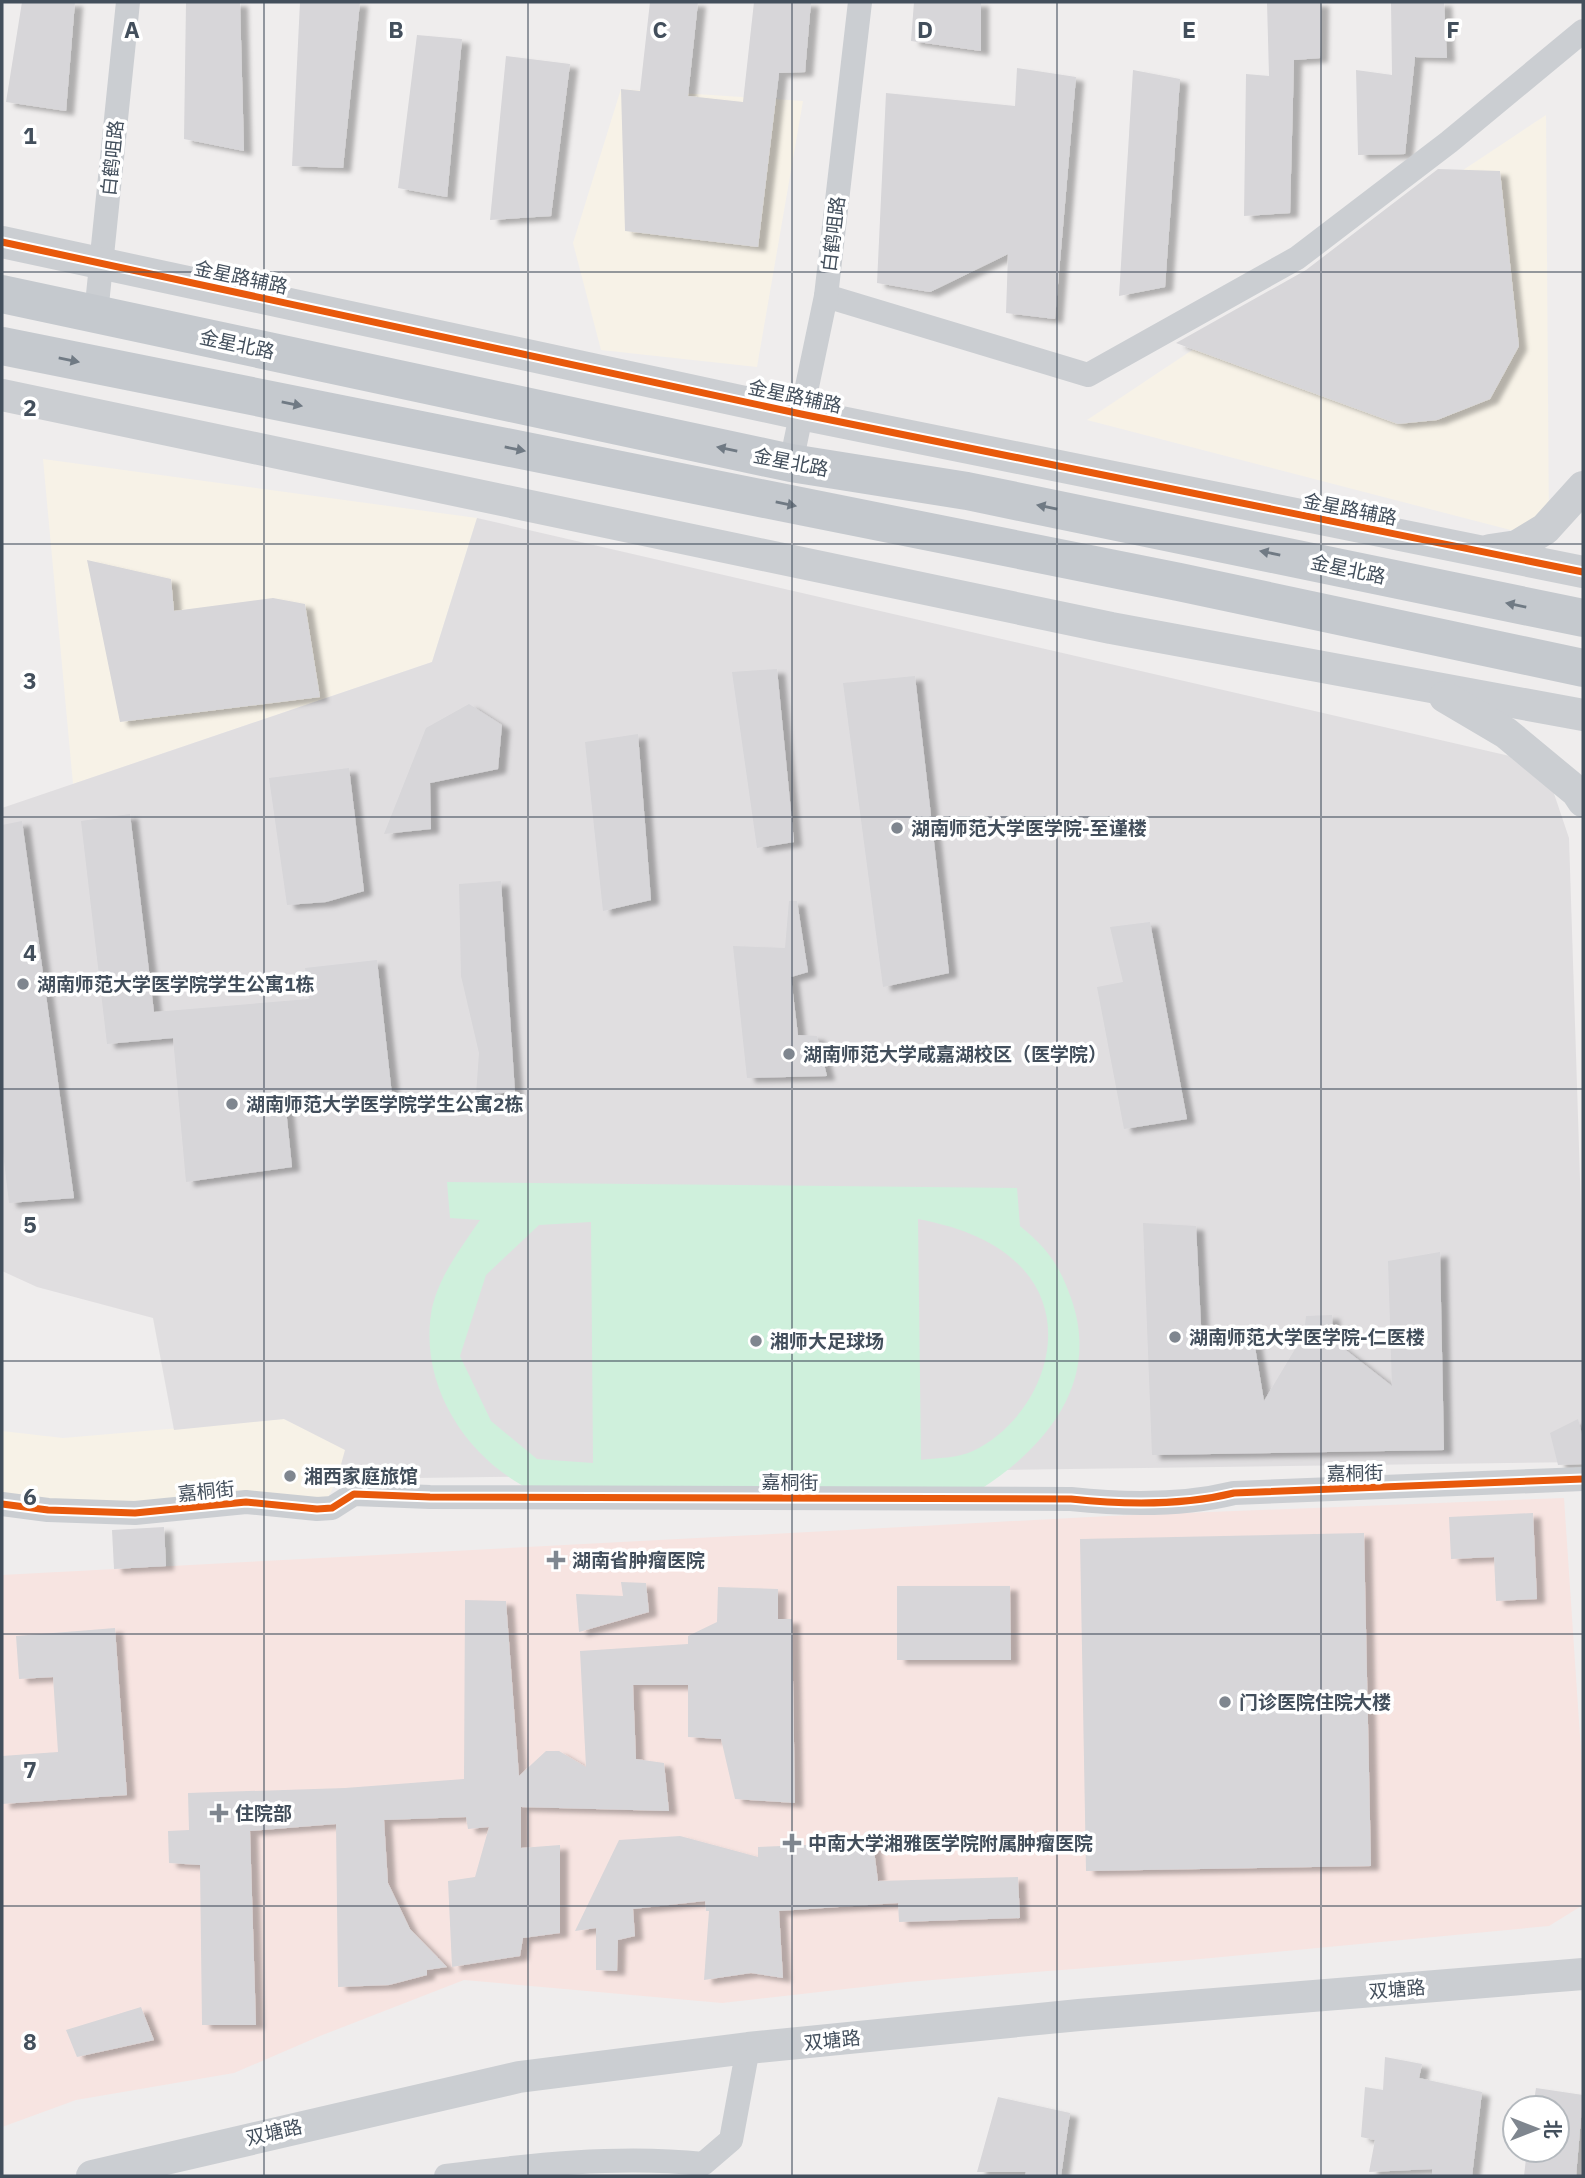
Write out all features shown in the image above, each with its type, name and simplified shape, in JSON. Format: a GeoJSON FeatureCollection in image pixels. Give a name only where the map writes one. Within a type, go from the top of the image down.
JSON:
{"type":"FeatureCollection","features":[{"type":"Feature","properties":{"kind":"main road","name":"金星北路"},"geometry":{"type":"LineString","coordinates":[[2,294],[791,463],[967,491],[1583,618]]}},
{"type":"Feature","properties":{"kind":"main road"},"geometry":{"type":"LineString","coordinates":[[2,346],[1179,582],[1583,668]]}},
{"type":"Feature","properties":{"kind":"street","name":"白鹤咀路"},"geometry":{"type":"LineString","coordinates":[[96,314],[128,2]]}},
{"type":"Feature","properties":{"kind":"street","name":"白鹤咀路"},"geometry":{"type":"LineString","coordinates":[[791,463],[826,296],[860,2]]}},
{"type":"Feature","properties":{"kind":"street"},"geometry":{"type":"LineString","coordinates":[[826,296],[1088,375],[1297,258],[1449,142],[1583,32]]}},
{"type":"Feature","properties":{"kind":"street","name":"金星路辅路"},"geometry":{"type":"LineString","coordinates":[[2,242],[802,414],[1583,572]]}},
{"type":"Feature","properties":{"kind":"street"},"geometry":{"type":"LineString","coordinates":[[2,395],[1097,625],[1583,715]]}},
{"type":"Feature","properties":{"kind":"street"},"geometry":{"type":"LineString","coordinates":[[1482,552],[1517,547],[1545,530],[1578,496],[1583,487]]}},
{"type":"Feature","properties":{"kind":"street"},"geometry":{"type":"LineString","coordinates":[[1429,687],[1506,733],[1577,792],[1583,801]]}},
{"type":"Feature","properties":{"kind":"street","name":"嘉桐街"},"geometry":{"type":"LineString","coordinates":[[2,1504],[113,1513],[198,1509],[246,1502],[317,1509],[332,1508],[354,1494],[376,1493],[430,1497],[1071,1499],[1108,1503],[1196,1502],[1234,1493],[1583,1479]]}},
{"type":"Feature","properties":{"kind":"street","name":"双塘路"},"geometry":{"type":"LineString","coordinates":[[92,2176],[519,2077],[748,2048],[1093,2014],[1583,1974]]}},
{"type":"Feature","properties":{"kind":"street"},"geometry":{"type":"LineString","coordinates":[[446,2176],[494,2170],[658,2159],[707,2170],[731,2140],[748,2048]]}},
{"type":"Feature","properties":{"kind":"shaded area"},"geometry":{"type":"Polygon","coordinates":[[[621,89],[803,101],[757,367],[601,350],[573,243],[621,89]]]}},
{"type":"Feature","properties":{"kind":"shaded area"},"geometry":{"type":"Polygon","coordinates":[[[1546,115],[1549,540],[1087,420],[1546,115]]]}},
{"type":"Feature","properties":{"kind":"shaded area"},"geometry":{"type":"Polygon","coordinates":[[[43,459],[477,518],[432,662],[73,784],[43,459]]]}},
{"type":"Feature","properties":{"kind":"shaded area","name":"湖南师范大学咸嘉湖校区（医学院）"},"geometry":{"type":"Polygon","coordinates":[[[477,518],[1544,764],[1569,838],[1583,1271],[1583,1462],[337,1479],[345,1450],[284,1419],[174,1430],[153,1318],[37,1287],[2,1271],[2,808],[432,662],[477,518]]]}},
{"type":"Feature","properties":{"kind":"shaded area"},"geometry":{"type":"Polygon","coordinates":[[[284,1419],[351,1451],[324,1506],[2,1499],[2,1431],[63,1438],[284,1419]]]}},
{"type":"Feature","properties":{"kind":"shaded area","name":"中南大学湘雅医学院附属肿瘤医院"},"geometry":{"type":"Polygon","coordinates":[[[1564,1498],[1583,1781],[1583,1905],[1549,1926],[1190,1960],[907,1982],[722,2003],[464,1980],[234,2073],[76,2100],[2,2127],[2,1575],[1109,1516],[1564,1498]]]}},
{"type":"Feature","properties":{"kind":"green space"},"geometry":{"type":"Polygon","coordinates":[[[447,1182],[1017,1188],[1020,1226],[1051,1258],[1071,1298],[1078,1329],[1079,1357],[1073,1384],[1062,1409],[1046,1432],[1027,1453],[981,1489],[533,1491],[488,1461],[469,1441],[441,1394],[433,1369],[430,1342],[434,1301],[450,1265],[480,1220],[450,1218],[447,1182]],[[918,1219],[921,1460],[967,1453],[996,1437],[1016,1418],[1032,1395],[1048,1344],[1047,1317],[1038,1292],[1022,1268],[1000,1249],[974,1235],[918,1219]],[[591,1222],[539,1225],[486,1275],[460,1356],[491,1421],[537,1459],[593,1463],[591,1222]]]}},
{"type":"Feature","properties":{"kind":"building"},"geometry":{"type":"Polygon","coordinates":[[[22,2],[75,2],[66,111],[6,102],[22,2]]]}},
{"type":"Feature","properties":{"kind":"building"},"geometry":{"type":"Polygon","coordinates":[[[186,2],[240,2],[244,151],[184,139],[186,2]]]}},
{"type":"Feature","properties":{"kind":"building"},"geometry":{"type":"Polygon","coordinates":[[[300,2],[360,2],[343,168],[292,166],[300,2]]]}},
{"type":"Feature","properties":{"kind":"building"},"geometry":{"type":"Polygon","coordinates":[[[650,2],[698,2],[688,96],[743,102],[754,2],[811,2],[805,72],[779,73],[758,247],[625,231],[621,89],[640,91],[650,2]]]}},
{"type":"Feature","properties":{"kind":"building"},"geometry":{"type":"Polygon","coordinates":[[[914,2],[981,2],[981,51],[911,41],[914,2]]]}},
{"type":"Feature","properties":{"kind":"building"},"geometry":{"type":"Polygon","coordinates":[[[1267,2],[1321,2],[1320,58],[1294,60],[1290,213],[1244,216],[1246,74],[1269,76],[1267,2]]]}},
{"type":"Feature","properties":{"kind":"building"},"geometry":{"type":"Polygon","coordinates":[[[1391,2],[1444,2],[1447,58],[1415,57],[1405,154],[1358,155],[1356,70],[1392,75],[1391,2]]]}},
{"type":"Feature","properties":{"kind":"building"},"geometry":{"type":"Polygon","coordinates":[[[417,35],[462,39],[447,197],[398,188],[417,35]]]}},
{"type":"Feature","properties":{"kind":"building"},"geometry":{"type":"Polygon","coordinates":[[[506,56],[570,64],[551,216],[490,220],[506,56]]]}},
{"type":"Feature","properties":{"kind":"building"},"geometry":{"type":"Polygon","coordinates":[[[1017,68],[1076,77],[1055,319],[1006,313],[1008,254],[930,292],[877,283],[886,93],[1015,106],[1017,68]]]}},
{"type":"Feature","properties":{"kind":"building"},"geometry":{"type":"Polygon","coordinates":[[[1133,70],[1180,79],[1165,287],[1119,296],[1133,70]]]}},
{"type":"Feature","properties":{"kind":"building"},"geometry":{"type":"Polygon","coordinates":[[[1438,169],[1500,171],[1519,346],[1490,399],[1437,420],[1398,424],[1176,343],[1306,270],[1438,169]]]}},
{"type":"Feature","properties":{"kind":"building"},"geometry":{"type":"Polygon","coordinates":[[[87,560],[171,579],[174,611],[273,598],[305,604],[320,697],[120,722],[87,560]]]}},
{"type":"Feature","properties":{"kind":"building"},"geometry":{"type":"Polygon","coordinates":[[[777,669],[794,842],[757,848],[732,672],[777,669]]]}},
{"type":"Feature","properties":{"kind":"building","name":"湖南师范大学医学院-至谨楼"},"geometry":{"type":"Polygon","coordinates":[[[915,676],[949,973],[883,987],[843,683],[915,676]]]}},
{"type":"Feature","properties":{"kind":"building"},"geometry":{"type":"Polygon","coordinates":[[[469,704],[502,725],[498,769],[430,783],[431,829],[384,834],[426,728],[469,704]]]}},
{"type":"Feature","properties":{"kind":"building"},"geometry":{"type":"Polygon","coordinates":[[[638,734],[651,900],[603,911],[585,742],[638,734]]]}},
{"type":"Feature","properties":{"kind":"building"},"geometry":{"type":"Polygon","coordinates":[[[349,768],[364,891],[326,902],[287,905],[269,778],[349,768]]]}},
{"type":"Feature","properties":{"kind":"building"},"geometry":{"type":"Polygon","coordinates":[[[130,814],[154,1012],[309,999],[305,968],[377,960],[392,1095],[353,1094],[286,1109],[292,1167],[186,1182],[173,1038],[107,1044],[81,821],[130,814]]]}},
{"type":"Feature","properties":{"kind":"building","name":"湖南师范大学医学院学生公寓1栋"},"geometry":{"type":"Polygon","coordinates":[[[22,821],[74,1198],[9,1203],[2,1144],[2,825],[22,821]]]}},
{"type":"Feature","properties":{"kind":"building"},"geometry":{"type":"Polygon","coordinates":[[[501,881],[515,1092],[476,1095],[479,1053],[461,976],[459,884],[501,881]]]}},
{"type":"Feature","properties":{"kind":"building"},"geometry":{"type":"Polygon","coordinates":[[[789,901],[797,901],[808,972],[791,977],[798,1035],[817,1036],[827,1076],[747,1078],[733,946],[785,948],[789,901]]]}},
{"type":"Feature","properties":{"kind":"building"},"geometry":{"type":"Polygon","coordinates":[[[1150,922],[1187,1119],[1124,1129],[1097,987],[1123,982],[1110,927],[1150,922]]]}},
{"type":"Feature","properties":{"kind":"building","name":"湖南师范大学医学院-仁医楼"},"geometry":{"type":"Polygon","coordinates":[[[1143,1223],[1196,1226],[1202,1344],[1254,1341],[1264,1401],[1304,1334],[1306,1316],[1332,1315],[1333,1340],[1392,1386],[1388,1261],[1440,1252],[1444,1450],[1152,1455],[1143,1223]]]}},
{"type":"Feature","properties":{"kind":"building"},"geometry":{"type":"Polygon","coordinates":[[[1578,1419],[1583,1438],[1583,1464],[1558,1465],[1550,1433],[1578,1419]]]}},
{"type":"Feature","properties":{"kind":"building"},"geometry":{"type":"Polygon","coordinates":[[[1533,1513],[1537,1599],[1496,1601],[1494,1557],[1451,1559],[1449,1517],[1533,1513]]]}},
{"type":"Feature","properties":{"kind":"building"},"geometry":{"type":"Polygon","coordinates":[[[164,1527],[166,1566],[114,1569],[112,1530],[164,1527]]]}},
{"type":"Feature","properties":{"kind":"building","name":"门诊医院住院大楼"},"geometry":{"type":"Polygon","coordinates":[[[1364,1533],[1371,1866],[1086,1871],[1080,1539],[1364,1533]]]}},
{"type":"Feature","properties":{"kind":"building"},"geometry":{"type":"Polygon","coordinates":[[[621,1582],[646,1583],[649,1612],[579,1632],[576,1594],[623,1596],[621,1582]]]}},
{"type":"Feature","properties":{"kind":"building"},"geometry":{"type":"Polygon","coordinates":[[[897,1586],[1010,1586],[1011,1660],[897,1660],[897,1586]]]}},
{"type":"Feature","properties":{"kind":"building"},"geometry":{"type":"Polygon","coordinates":[[[718,1587],[778,1589],[778,1619],[792,1619],[795,1803],[735,1799],[721,1739],[688,1737],[688,1685],[633,1685],[636,1759],[664,1763],[669,1811],[521,1807],[521,1848],[560,1845],[560,1933],[523,1938],[520,1956],[452,1967],[448,1881],[475,1877],[489,1827],[468,1829],[466,1817],[384,1820],[388,1883],[410,1929],[447,1967],[427,1970],[427,1975],[389,1985],[338,1987],[336,1824],[250,1831],[256,2025],[202,2025],[200,1865],[169,1863],[168,1831],[189,1830],[188,1793],[345,1788],[464,1779],[465,1600],[506,1601],[519,1776],[546,1751],[559,1751],[586,1767],[580,1651],[688,1644],[688,1636],[717,1622],[718,1587]]]}},
{"type":"Feature","properties":{"kind":"building"},"geometry":{"type":"Polygon","coordinates":[[[115,1628],[127,1795],[2,1804],[2,1756],[58,1752],[53,1677],[19,1679],[16,1636],[115,1628]]]}},
{"type":"Feature","properties":{"kind":"building"},"geometry":{"type":"Polygon","coordinates":[[[680,1836],[758,1857],[758,1847],[873,1842],[878,1881],[1018,1877],[1020,1918],[899,1922],[898,1903],[779,1911],[783,1978],[751,1973],[704,1980],[709,1911],[706,1911],[705,1901],[633,1909],[635,1936],[618,1940],[617,1971],[596,1970],[596,1928],[575,1931],[619,1840],[680,1836]]]}},
{"type":"Feature","properties":{"kind":"building"},"geometry":{"type":"Polygon","coordinates":[[[141,2007],[154,2040],[77,2057],[66,2030],[141,2007]]]}},
{"type":"Feature","properties":{"kind":"building"},"geometry":{"type":"Polygon","coordinates":[[[1385,2057],[1422,2064],[1419,2078],[1482,2092],[1472,2176],[1432,2176],[1432,2169],[1369,2172],[1375,2140],[1361,2137],[1365,2087],[1383,2090],[1385,2057]]]}},
{"type":"Feature","properties":{"kind":"building"},"geometry":{"type":"Polygon","coordinates":[[[1536,2088],[1583,2095],[1576,2176],[1524,2176],[1525,2164],[1571,2164],[1571,2094],[1535,2094],[1536,2088]]]}},
{"type":"Feature","properties":{"kind":"building"},"geometry":{"type":"Polygon","coordinates":[[[998,2097],[1070,2113],[1061,2176],[1025,2176],[1026,2172],[977,2172],[998,2097]]]}},
{"type":"Feature","properties":{"kind":"cycle path"},"geometry":{"type":"LineString","coordinates":[[2,242],[801,414],[1583,572]]}},
{"type":"Feature","properties":{"kind":"cycle path"},"geometry":{"type":"LineString","coordinates":[[2,1504],[48,1510],[135,1513],[246,1502],[317,1509],[332,1508],[354,1494],[430,1497],[1071,1499],[1153,1503],[1234,1493],[1583,1479]]}},
{"type":"Feature","properties":{"kind":"place","name":"湖南师范大学医学院-至谨楼"},"geometry":{"type":"Point","coordinates":[897,828]}},
{"type":"Feature","properties":{"kind":"place","name":"湖南师范大学医学院学生公寓1栋"},"geometry":{"type":"Point","coordinates":[23,984]}},
{"type":"Feature","properties":{"kind":"place","name":"湖南师范大学咸嘉湖校区（医学院）"},"geometry":{"type":"Point","coordinates":[789,1054]}},
{"type":"Feature","properties":{"kind":"place","name":"湖南师范大学医学院学生公寓2栋"},"geometry":{"type":"Point","coordinates":[232,1104]}},
{"type":"Feature","properties":{"kind":"place","name":"湖南师范大学医学院-仁医楼"},"geometry":{"type":"Point","coordinates":[1175,1337]}},
{"type":"Feature","properties":{"kind":"place","name":"湘师大足球场"},"geometry":{"type":"Point","coordinates":[756,1341]}},
{"type":"Feature","properties":{"kind":"place","name":"湘西家庭旅馆"},"geometry":{"type":"Point","coordinates":[290,1476]}},
{"type":"Feature","properties":{"kind":"place","name":"湖南省肿瘤医院"},"geometry":{"type":"Point","coordinates":[556,1560]}},
{"type":"Feature","properties":{"kind":"place","name":"门诊医院住院大楼"},"geometry":{"type":"Point","coordinates":[1225,1702]}},
{"type":"Feature","properties":{"kind":"place","name":"住院部"},"geometry":{"type":"Point","coordinates":[219,1813]}},
{"type":"Feature","properties":{"kind":"place","name":"中南大学湘雅医学院附属肿瘤医院"},"geometry":{"type":"Point","coordinates":[792,1843]}}]}
